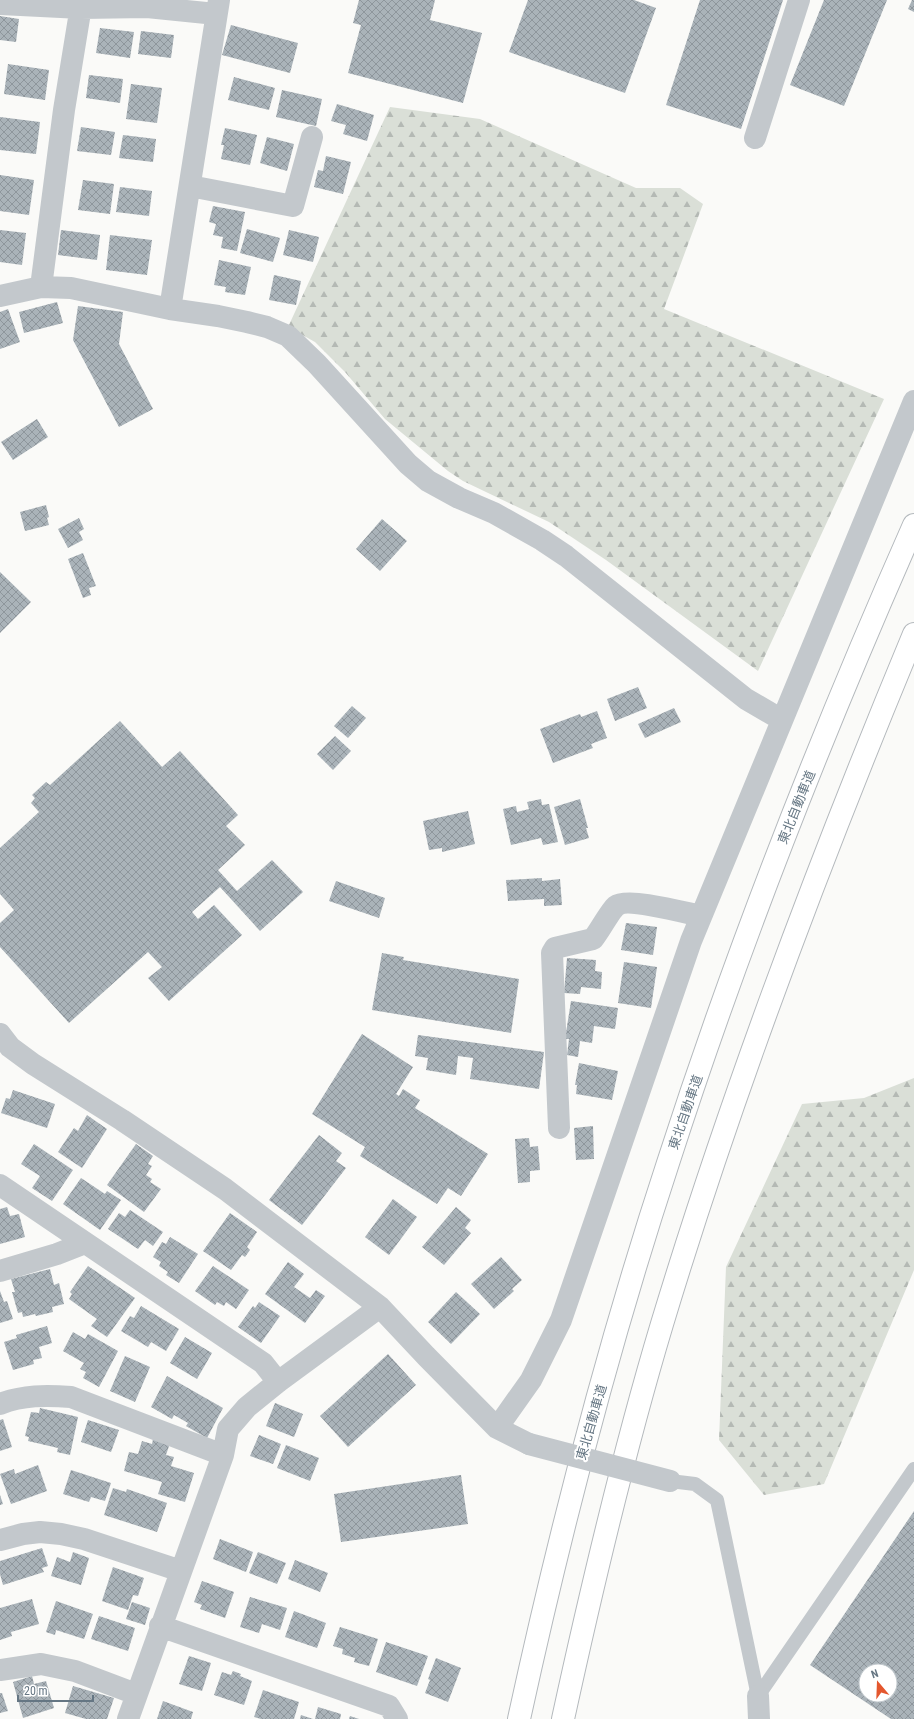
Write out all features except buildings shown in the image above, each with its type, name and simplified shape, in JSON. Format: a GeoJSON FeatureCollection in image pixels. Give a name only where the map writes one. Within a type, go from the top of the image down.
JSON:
{"type":"FeatureCollection","features":[{"type":"Feature","properties":{"kind":"highway","name":"東北自動車道"},"geometry":{"type":"LineString","coordinates":[[518,1719],[549,1582],[585,1442],[621,1316],[669,1158],[775,859],[887,586],[914,525]]}},
{"type":"Feature","properties":{"kind":"highway"},"geometry":{"type":"LineString","coordinates":[[563,1719],[590,1596],[662,1324],[741,1080],[820,864],[914,634]]}},
{"type":"Feature","properties":{"kind":"street"},"geometry":{"type":"LineString","coordinates":[[755,138],[799,0]]}},
{"type":"Feature","properties":{"kind":"street"},"geometry":{"type":"LineString","coordinates":[[0,4],[218,7],[170,309]]}},
{"type":"Feature","properties":{"kind":"street"},"geometry":{"type":"LineString","coordinates":[[41,287],[64,110],[81,4]]}},
{"type":"Feature","properties":{"kind":"street"},"geometry":{"type":"LineString","coordinates":[[190,186],[292,206],[312,137]]}},
{"type":"Feature","properties":{"kind":"street"},"geometry":{"type":"LineString","coordinates":[[0,296],[41,287],[71,288],[170,309],[248,322],[267,327],[288,336],[318,364],[408,464],[428,481],[459,498],[494,513],[542,540],[566,556],[746,699],[782,720]]}},
{"type":"Feature","properties":{"kind":"street"},"geometry":{"type":"LineString","coordinates":[[497,1428],[531,1380],[561,1320],[691,941],[914,401]]}},
{"type":"Feature","properties":{"kind":"street"},"geometry":{"type":"LineString","coordinates":[[559,1128],[552,953],[554,948],[594,939],[617,906],[627,903],[701,916]]}},
{"type":"Feature","properties":{"kind":"street"},"geometry":{"type":"LineString","coordinates":[[3,1044],[122,1120],[225,1189],[380,1307],[497,1428],[529,1444],[670,1481]]}},
{"type":"Feature","properties":{"kind":"street"},"geometry":{"type":"LineString","coordinates":[[0,1185],[263,1363],[278,1382]]}},
{"type":"Feature","properties":{"kind":"street"},"geometry":{"type":"LineString","coordinates":[[0,1271],[57,1254],[85,1243]]}},
{"type":"Feature","properties":{"kind":"street"},"geometry":{"type":"LineString","coordinates":[[128,1719],[160,1626],[223,1455],[228,1429],[247,1407],[278,1382],[380,1307]]}},
{"type":"Feature","properties":{"kind":"street"},"geometry":{"type":"LineString","coordinates":[[0,1404],[25,1397],[50,1395],[71,1397],[223,1455]]}},
{"type":"Feature","properties":{"kind":"street"},"geometry":{"type":"LineString","coordinates":[[0,1540],[23,1534],[40,1532],[61,1534],[84,1539],[180,1571]]}},
{"type":"Feature","properties":{"kind":"street"},"geometry":{"type":"LineString","coordinates":[[160,1626],[389,1706],[397,1719]]}},
{"type":"Feature","properties":{"kind":"street"},"geometry":{"type":"LineString","coordinates":[[0,1670],[41,1664],[75,1671],[136,1694]]}},
{"type":"Feature","properties":{"kind":"street"},"geometry":{"type":"LineString","coordinates":[[758,1696],[759,1719]]}},
{"type":"Feature","properties":{"kind":"lane"},"geometry":{"type":"LineString","coordinates":[[758,1696],[914,1469]]}},
{"type":"Feature","properties":{"kind":"lane"},"geometry":{"type":"LineString","coordinates":[[670,1481],[694,1484],[717,1500],[758,1696]]}},
{"type":"Feature","properties":{"kind":"green space"},"geometry":{"type":"Polygon","coordinates":[[[390,107],[480,119],[636,188],[680,188],[703,204],[664,309],[884,399],[758,671],[606,560],[549,522],[463,481],[448,471],[385,419],[345,372],[315,342],[288,327],[390,107]]]}},
{"type":"Feature","properties":{"kind":"green space"},"geometry":{"type":"Polygon","coordinates":[[[914,1078],[914,1270],[824,1484],[764,1495],[719,1440],[726,1267],[802,1104],[864,1098],[914,1078]]]}}]}
